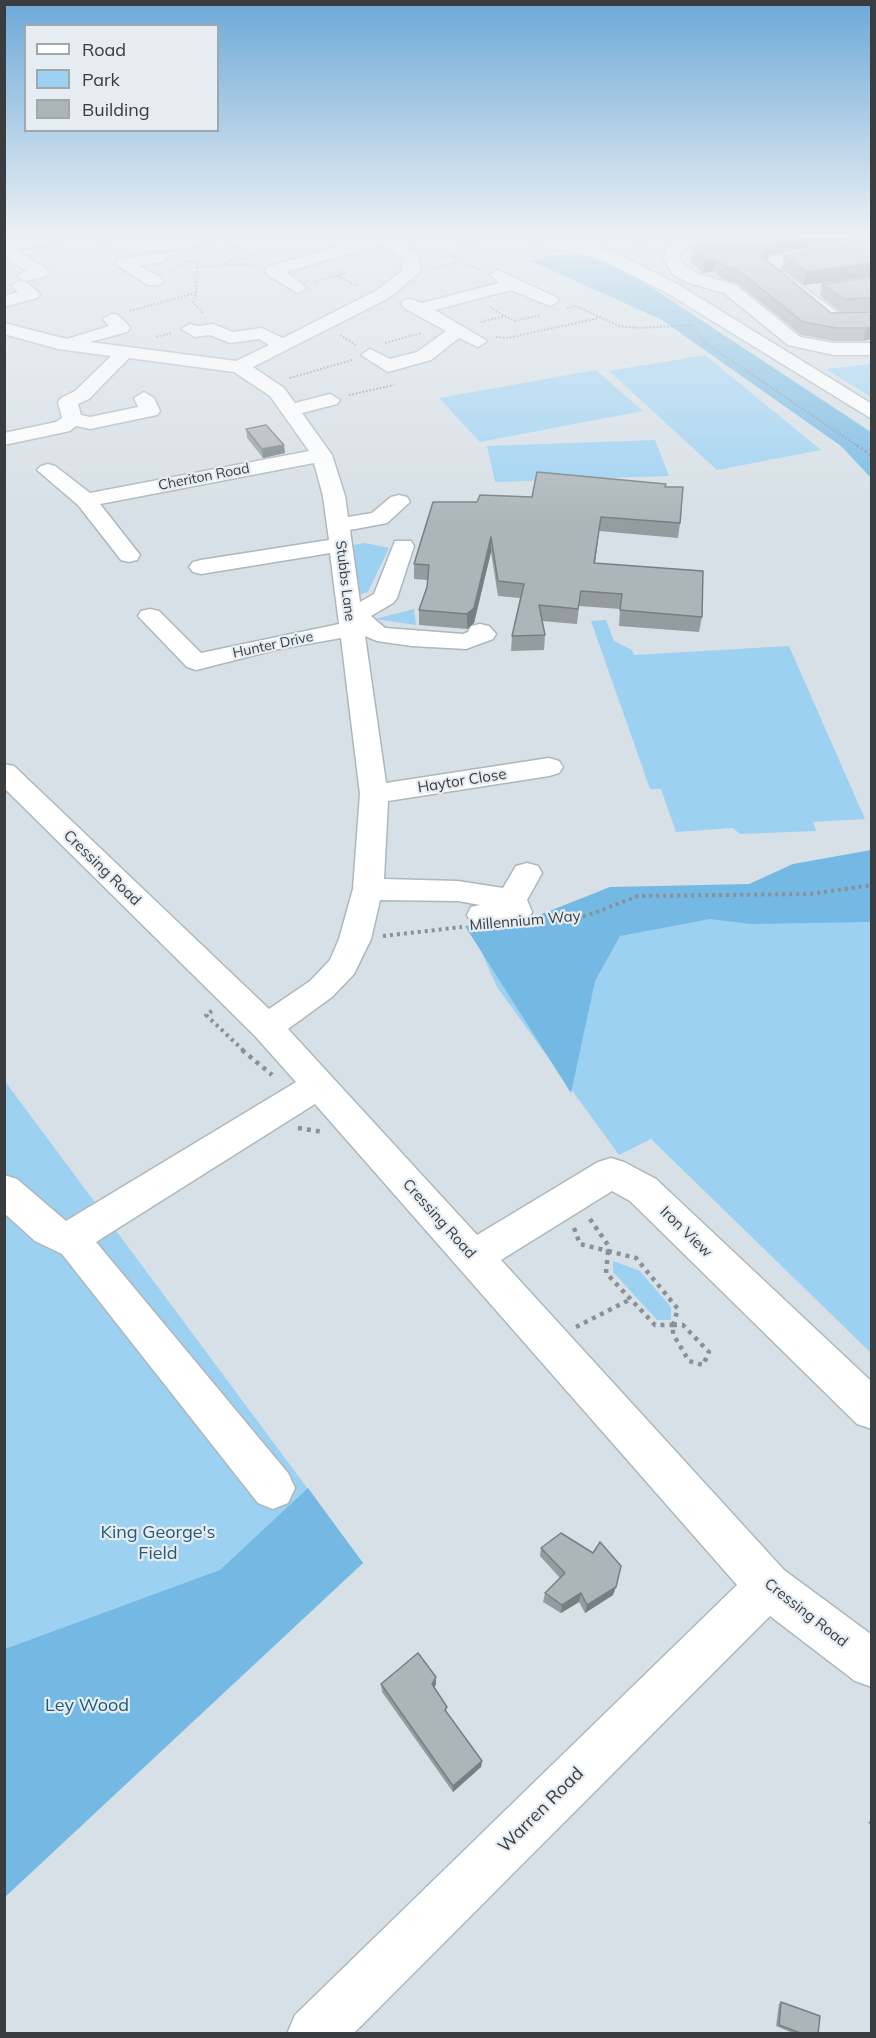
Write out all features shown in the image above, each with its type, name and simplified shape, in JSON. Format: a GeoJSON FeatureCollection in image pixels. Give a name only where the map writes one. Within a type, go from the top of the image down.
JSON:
{"type":"FeatureCollection","features":[{"type":"Feature","properties":{"kind":"street","name":"Stubbs Lane"},"geometry":{"type":"LineString","coordinates":[[23,333],[62,344],[239,367],[277,392],[322,455],[334,496],[374,794],[368,889],[355,939],[343,966],[321,989],[267,1028]]}},
{"type":"Feature","properties":{"kind":"street"},"geometry":{"type":"LineString","coordinates":[[62,344],[102,333]]}},
{"type":"Feature","properties":{"kind":"street"},"geometry":{"type":"LineString","coordinates":[[222,333],[230,338],[261,333]]}},
{"type":"Feature","properties":{"kind":"street"},"geometry":{"type":"LineString","coordinates":[[262,333],[282,345]]}},
{"type":"Feature","properties":{"kind":"street"},"geometry":{"type":"LineString","coordinates":[[239,367],[306,333]]}},
{"type":"Feature","properties":{"kind":"street"},"geometry":{"type":"LineString","coordinates":[[370,355],[388,366],[424,356],[443,343],[443,339],[456,333]]}},
{"type":"Feature","properties":{"kind":"street"},"geometry":{"type":"LineString","coordinates":[[464,333],[478,341]]}},
{"type":"Feature","properties":{"kind":"street"},"geometry":{"type":"LineString","coordinates":[[744,333],[872,413]]}},
{"type":"Feature","properties":{"kind":"street"},"geometry":{"type":"LineString","coordinates":[[785,333],[794,340],[834,349],[872,349]]}},
{"type":"Feature","properties":{"kind":"street"},"geometry":{"type":"LineString","coordinates":[[158,356],[192,335]]}},
{"type":"Feature","properties":{"kind":"street"},"geometry":{"type":"LineString","coordinates":[[72,419],[68,402],[82,395],[124,353]]}},
{"type":"Feature","properties":{"kind":"street"},"geometry":{"type":"LineString","coordinates":[[72,419],[90,423],[150,411],[144,398]]}},
{"type":"Feature","properties":{"kind":"street"},"geometry":{"type":"LineString","coordinates":[[290,410],[330,400]]}},
{"type":"Feature","properties":{"kind":"street"},"geometry":{"type":"LineString","coordinates":[[4,439],[63,427],[72,419]]}},
{"type":"Feature","properties":{"kind":"street"},"geometry":{"type":"LineString","coordinates":[[25,436],[44,463],[86,500],[129,555]]}},
{"type":"Feature","properties":{"kind":"street","name":"Cheriton Road"},"geometry":{"type":"LineString","coordinates":[[86,500],[322,455]]}},
{"type":"Feature","properties":{"kind":"street"},"geometry":{"type":"LineString","coordinates":[[201,567],[339,535],[379,518],[399,502]]}},
{"type":"Feature","properties":{"kind":"street"},"geometry":{"type":"LineString","coordinates":[[350,623],[385,598],[403,546]]}},
{"type":"Feature","properties":{"kind":"street","name":"Hunter Drive"},"geometry":{"type":"LineString","coordinates":[[150,616],[196,662],[350,623]]}},
{"type":"Feature","properties":{"kind":"street"},"geometry":{"type":"LineString","coordinates":[[350,623],[366,622],[377,634],[473,637],[381,655]]}},
{"type":"Feature","properties":{"kind":"street","name":"Haytor Close"},"geometry":{"type":"LineString","coordinates":[[374,794],[549,767]]}},
{"type":"Feature","properties":{"kind":"street","name":"Cressing Road"},"geometry":{"type":"LineString","coordinates":[[9,783],[267,1028],[768,1586],[872,1664]]}},
{"type":"Feature","properties":{"kind":"street"},"geometry":{"type":"LineString","coordinates":[[368,889],[458,891],[527,897],[517,912],[473,921]]}},
{"type":"Feature","properties":{"kind":"street"},"geometry":{"type":"LineString","coordinates":[[4,1190],[48,1230],[62,1238],[74,1236],[319,1085]]}},
{"type":"Feature","properties":{"kind":"street","name":"Iron View"},"geometry":{"type":"LineString","coordinates":[[474,1257],[564,1210],[611,1173],[643,1190],[872,1410]]}},
{"type":"Feature","properties":{"kind":"street"},"geometry":{"type":"LineString","coordinates":[[74,1236],[78,1248],[273,1488]]}},
{"type":"Feature","properties":{"kind":"street","name":"Warren Road"},"geometry":{"type":"LineString","coordinates":[[314,2034],[768,1586]]}},
{"type":"Feature","properties":{"kind":"path"},"geometry":{"type":"LineString","coordinates":[[474,333],[508,338],[530,333]]}},
{"type":"Feature","properties":{"kind":"path"},"geometry":{"type":"LineString","coordinates":[[696,333],[708,345],[826,422],[872,456]]}},
{"type":"Feature","properties":{"kind":"path"},"geometry":{"type":"LineString","coordinates":[[152,338],[192,335]]}},
{"type":"Feature","properties":{"kind":"path"},"geometry":{"type":"LineString","coordinates":[[330,400],[397,384],[380,373],[388,366]]}},
{"type":"Feature","properties":{"kind":"path","name":"Millennium Way"},"geometry":{"type":"LineString","coordinates":[[527,897],[586,916],[638,896],[810,894],[872,885]]}},
{"type":"Feature","properties":{"kind":"path","name":"Millennium Way"},"geometry":{"type":"LineString","coordinates":[[355,939],[473,921]]}},
{"type":"Feature","properties":{"kind":"path"},"geometry":{"type":"LineString","coordinates":[[215,1009],[206,1015],[261,1068],[275,1077]]}},
{"type":"Feature","properties":{"kind":"path"},"geometry":{"type":"LineString","coordinates":[[564,1210],[580,1244],[608,1251],[636,1258],[678,1309],[673,1325],[673,1334],[689,1361],[704,1365],[710,1352],[683,1325],[673,1325],[655,1325],[606,1274],[608,1251],[608,1245],[589,1219],[564,1210]]}},
{"type":"Feature","properties":{"kind":"path"},"geometry":{"type":"LineString","coordinates":[[549,1341],[631,1299]]}},
{"type":"Feature","properties":{"kind":"green space"},"geometry":{"type":"Polygon","coordinates":[[[681,333],[721,333],[871,432],[871,478],[841,446],[681,333]]]}},
{"type":"Feature","properties":{"kind":"green space"},"geometry":{"type":"Polygon","coordinates":[[[705,355],[821,450],[717,470],[609,371],[705,355]]]}},
{"type":"Feature","properties":{"kind":"green space"},"geometry":{"type":"Polygon","coordinates":[[[871,364],[871,397],[826,369],[871,364]]]}},
{"type":"Feature","properties":{"kind":"green space"},"geometry":{"type":"Polygon","coordinates":[[[596,370],[643,411],[480,442],[439,398],[596,370]]]}},
{"type":"Feature","properties":{"kind":"green space"},"geometry":{"type":"Polygon","coordinates":[[[655,440],[669,476],[495,482],[487,446],[655,440]]]}},
{"type":"Feature","properties":{"kind":"green space"},"geometry":{"type":"Polygon","coordinates":[[[365,543],[389,548],[368,592],[354,596],[353,545],[365,543]]]}},
{"type":"Feature","properties":{"kind":"green space"},"geometry":{"type":"Polygon","coordinates":[[[414,609],[416,625],[375,619],[414,609]]]}},
{"type":"Feature","properties":{"kind":"green space"},"geometry":{"type":"Polygon","coordinates":[[[606,620],[614,641],[632,650],[634,655],[789,646],[865,819],[813,822],[816,831],[740,834],[733,828],[676,832],[661,789],[650,789],[591,621],[606,620]]]}},
{"type":"Feature","properties":{"kind":"green space"},"geometry":{"type":"Polygon","coordinates":[[[871,850],[871,922],[751,924],[710,919],[620,936],[595,981],[571,1093],[465,926],[524,921],[610,887],[749,884],[793,864],[871,850]]]}},
{"type":"Feature","properties":{"kind":"green space"},"geometry":{"type":"Polygon","coordinates":[[[871,894],[871,1353],[651,1139],[619,1155],[497,987],[472,931],[871,894]]]}},
{"type":"Feature","properties":{"kind":"green space","name":"King George's Field"},"geometry":{"type":"Polygon","coordinates":[[[4,1080],[363,1563],[5,1897],[4,1897],[4,1080]]]}},
{"type":"Feature","properties":{"kind":"green space"},"geometry":{"type":"Polygon","coordinates":[[[613,1261],[640,1271],[671,1307],[671,1320],[657,1320],[613,1272],[613,1261]]]}},
{"type":"Feature","properties":{"kind":"green space","name":"Ley Wood"},"geometry":{"type":"Polygon","coordinates":[[[308,1488],[363,1563],[5,1897],[5,1649],[220,1570],[308,1488]]]}},
{"type":"Feature","properties":{"kind":"building"},"geometry":{"type":"Polygon","coordinates":[[[266,425],[284,445],[262,449],[246,429],[266,425]]]}},
{"type":"Feature","properties":{"kind":"building"},"geometry":{"type":"Polygon","coordinates":[[[537,472],[666,484],[665,487],[683,487],[680,523],[601,517],[594,563],[703,571],[702,617],[620,610],[622,594],[581,591],[578,609],[539,605],[545,635],[512,636],[524,584],[498,581],[491,537],[474,608],[467,614],[419,610],[427,587],[429,565],[414,564],[433,502],[477,502],[480,495],[532,497],[537,472]]]}},
{"type":"Feature","properties":{"kind":"building"},"geometry":{"type":"Polygon","coordinates":[[[561,1533],[593,1553],[600,1542],[621,1566],[616,1587],[587,1605],[581,1593],[562,1605],[545,1593],[565,1573],[541,1548],[561,1533]]]}},
{"type":"Feature","properties":{"kind":"building"},"geometry":{"type":"Polygon","coordinates":[[[418,1653],[436,1677],[432,1684],[447,1707],[445,1710],[482,1761],[453,1786],[381,1684],[418,1653]]]}},
{"type":"Feature","properties":{"kind":"building"},"geometry":{"type":"Polygon","coordinates":[[[781,2002],[820,2016],[818,2034],[803,2034],[779,2025],[781,2002]]]}}]}
